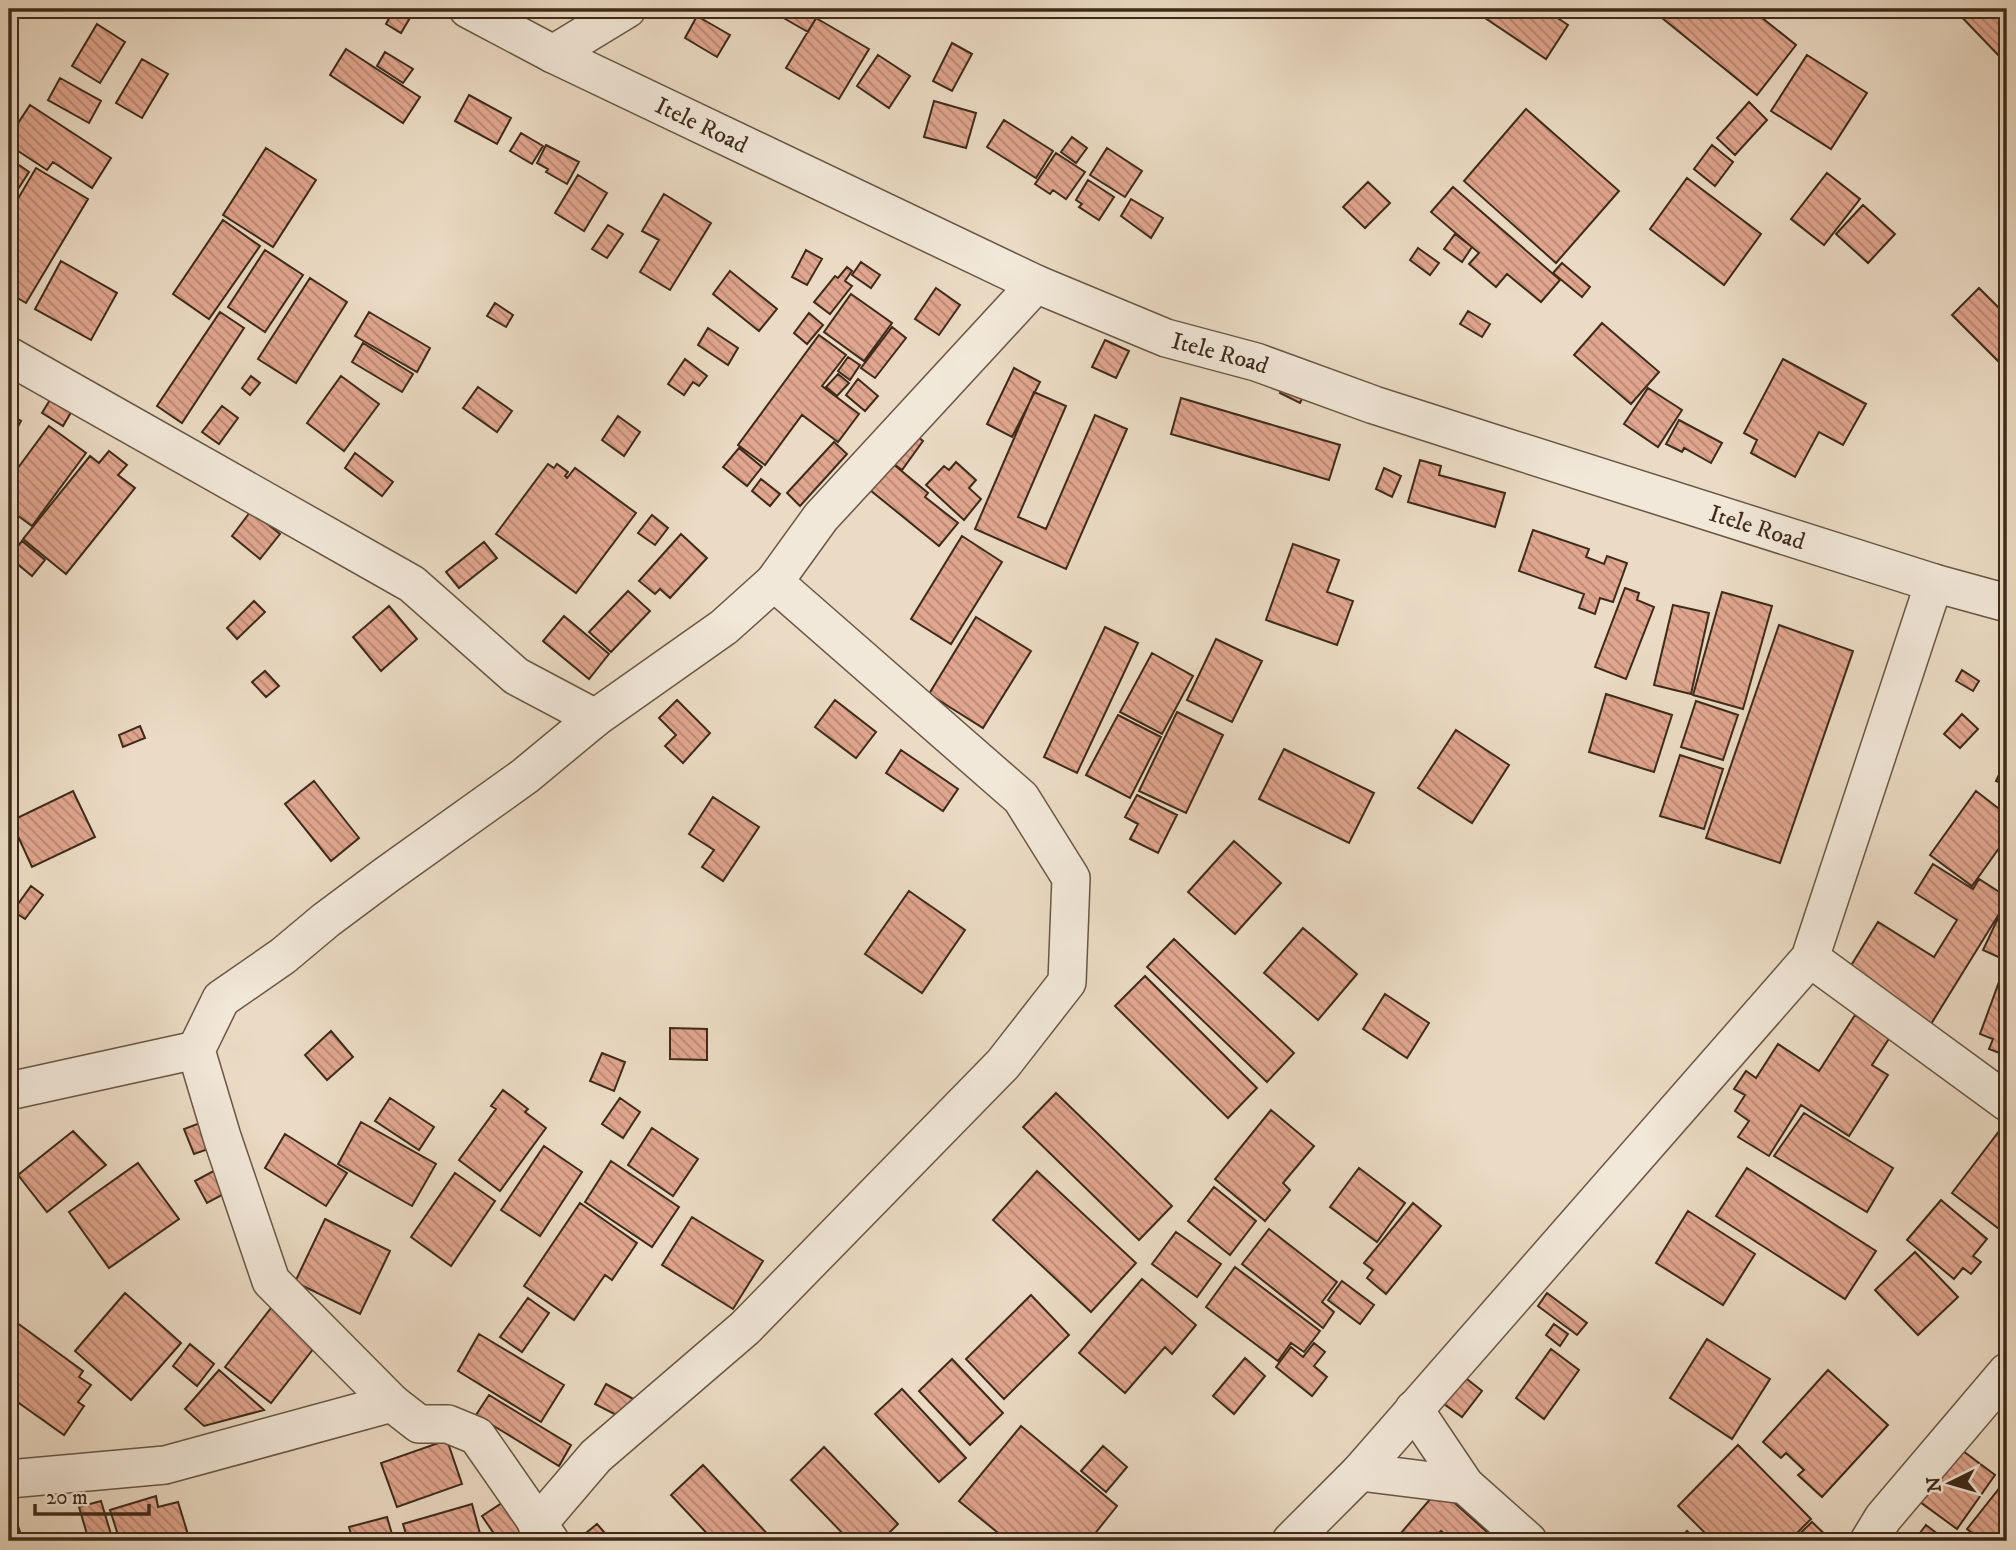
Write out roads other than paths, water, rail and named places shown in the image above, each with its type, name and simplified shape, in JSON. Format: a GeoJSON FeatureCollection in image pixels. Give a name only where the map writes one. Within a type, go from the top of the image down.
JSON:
{"type":"FeatureCollection","features":[{"type":"Feature","properties":{"kind":"street","name":"Itele Road"},"geometry":{"type":"LineString","coordinates":[[468,9],[553,54],[1036,284],[1166,338],[1256,362],[1413,417],[1934,583],[2007,603]]}},
{"type":"Feature","properties":{"kind":"street"},"geometry":{"type":"LineString","coordinates":[[553,54],[627,9]]}},
{"type":"Feature","properties":{"kind":"street"},"geometry":{"type":"LineString","coordinates":[[774,582],[1021,798],[1071,878],[1067,982],[1003,1064],[745,1328],[596,1456],[543,1533],[477,1436],[448,1424],[419,1424],[392,1403],[271,1281],[222,1137],[196,1050],[221,999],[283,956],[385,876],[526,776],[595,719],[724,627],[774,582],[821,517],[1036,284]]}},
{"type":"Feature","properties":{"kind":"street"},"geometry":{"type":"LineString","coordinates":[[9,356],[412,584],[516,676],[595,719]]}},
{"type":"Feature","properties":{"kind":"street"},"geometry":{"type":"LineString","coordinates":[[1292,1541],[1360,1472],[1810,958],[1934,583]]}},
{"type":"Feature","properties":{"kind":"street"},"geometry":{"type":"LineString","coordinates":[[1810,958],[2007,1102]]}},
{"type":"Feature","properties":{"kind":"street"},"geometry":{"type":"LineString","coordinates":[[9,1091],[196,1050]]}},
{"type":"Feature","properties":{"kind":"street"},"geometry":{"type":"LineString","coordinates":[[1868,1541],[1883,1518],[2007,1372]]}},
{"type":"Feature","properties":{"kind":"street"},"geometry":{"type":"LineString","coordinates":[[9,1479],[165,1465],[392,1403]]}},
{"type":"Feature","properties":{"kind":"street"},"geometry":{"type":"LineString","coordinates":[[1414,1409],[1465,1485],[1528,1541]]}},
{"type":"Feature","properties":{"kind":"street"},"geometry":{"type":"LineString","coordinates":[[1360,1472],[1465,1485]]}}]}
